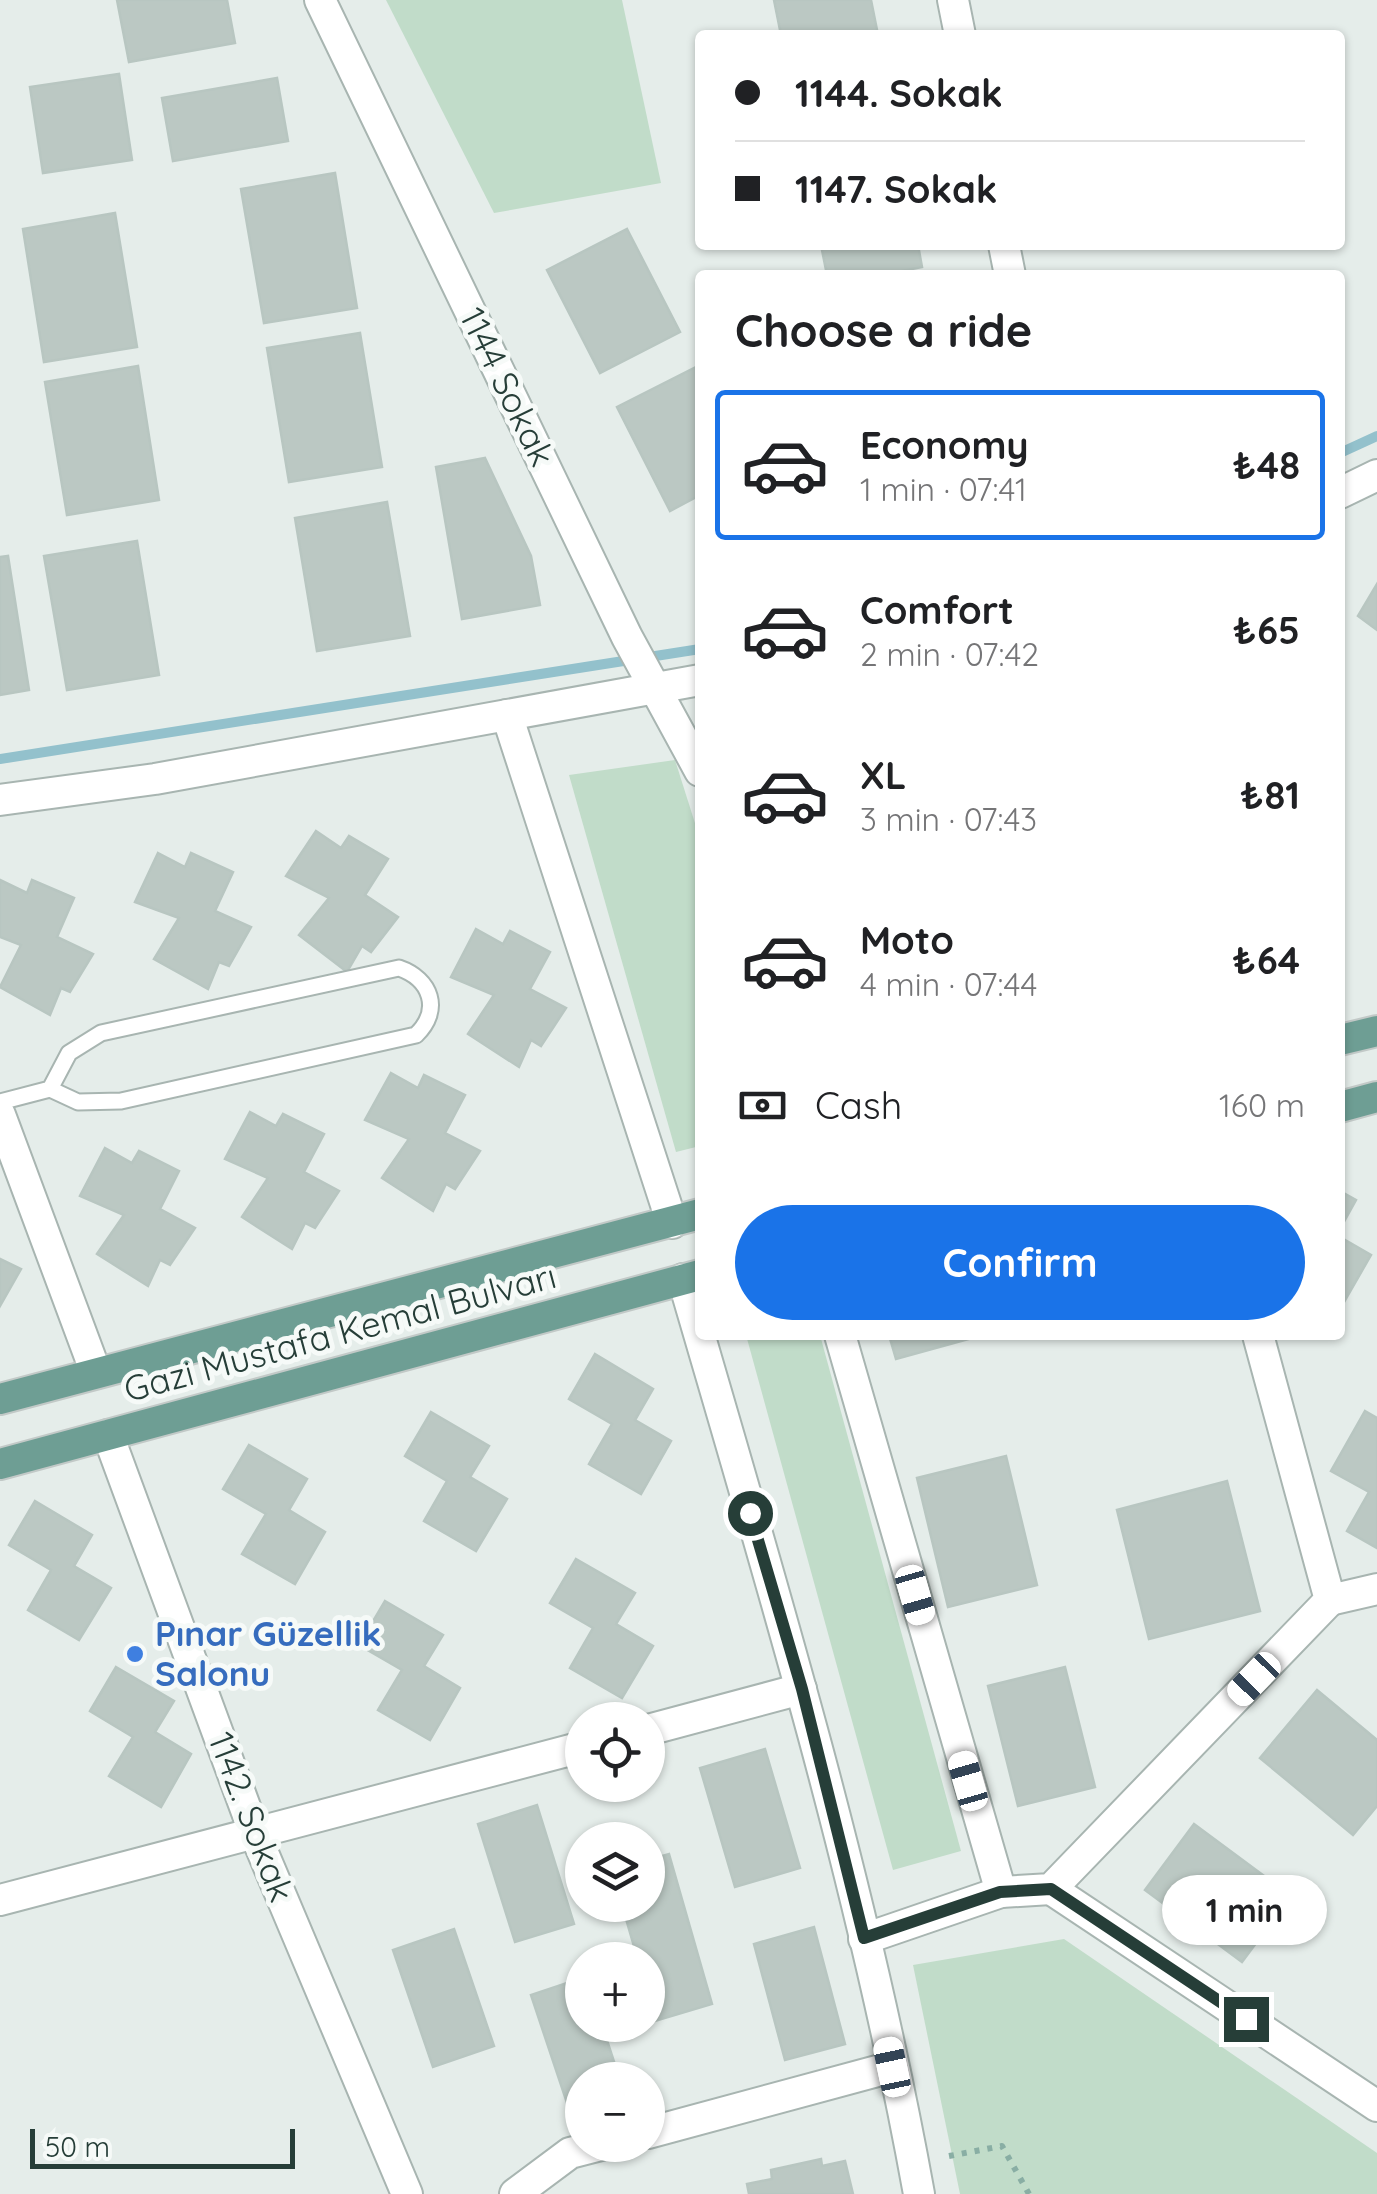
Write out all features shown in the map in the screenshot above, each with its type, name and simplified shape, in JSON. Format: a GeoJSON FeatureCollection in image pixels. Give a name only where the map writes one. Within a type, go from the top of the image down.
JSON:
{"type":"FeatureCollection","features":[{"type":"Feature","properties":{"kind":"main road"},"geometry":{"type":"LineString","coordinates":[[1345,1039],[1377,1031]]}},
{"type":"Feature","properties":{"kind":"main road"},"geometry":{"type":"LineString","coordinates":[[1345,1106],[1377,1097]]}},
{"type":"Feature","properties":{"kind":"main road","name":"Gazi Mustafa Kemal Bulvarı"},"geometry":{"type":"LineString","coordinates":[[0,1399],[686,1218]]}},
{"type":"Feature","properties":{"kind":"main road","name":"Gazi Mustafa Kemal Bulvarı"},"geometry":{"type":"LineString","coordinates":[[0,1464],[691,1277]]}},
{"type":"Feature","properties":{"kind":"street","name":"1144 Sokak"},"geometry":{"type":"LineString","coordinates":[[320,0],[627,637],[695,762]]}},
{"type":"Feature","properties":{"kind":"street"},"geometry":{"type":"LineString","coordinates":[[953,0],[959,30]]}},
{"type":"Feature","properties":{"kind":"street"},"geometry":{"type":"LineString","coordinates":[[1345,491],[1377,475]]}},
{"type":"Feature","properties":{"kind":"street"},"geometry":{"type":"LineString","coordinates":[[0,800],[155,779],[507,715],[649,681],[695,680]]}},
{"type":"Feature","properties":{"kind":"street"},"geometry":{"type":"LineString","coordinates":[[507,715],[686,1218]]}},
{"type":"Feature","properties":{"kind":"street"},"geometry":{"type":"LineString","coordinates":[[0,1115],[96,1373]]}},
{"type":"Feature","properties":{"kind":"street"},"geometry":{"type":"LineString","coordinates":[[708,1340],[864,1938],[920,2194]]}},
{"type":"Feature","properties":{"kind":"street"},"geometry":{"type":"LineString","coordinates":[[841,1340],[1000,1892]]}},
{"type":"Feature","properties":{"kind":"street"},"geometry":{"type":"LineString","coordinates":[[1259,1340],[1330,1600]]}},
{"type":"Feature","properties":{"kind":"street","name":"1142. Sokak"},"geometry":{"type":"LineString","coordinates":[[108,1435],[254,1834],[407,2194]]}},
{"type":"Feature","properties":{"kind":"street"},"geometry":{"type":"LineString","coordinates":[[1051,1889],[1330,1600],[1377,1590]]}},
{"type":"Feature","properties":{"kind":"street"},"geometry":{"type":"LineString","coordinates":[[665,1725],[802,1689]]}},
{"type":"Feature","properties":{"kind":"street"},"geometry":{"type":"LineString","coordinates":[[0,1900],[565,1752]]}},
{"type":"Feature","properties":{"kind":"street"},"geometry":{"type":"LineString","coordinates":[[864,1938],[1000,1892],[1051,1889],[1377,2106]]}},
{"type":"Feature","properties":{"kind":"street"},"geometry":{"type":"LineString","coordinates":[[665,2127],[892,2067]]}},
{"type":"Feature","properties":{"kind":"street"},"geometry":{"type":"LineString","coordinates":[[515,2194],[565,2157]]}},
{"type":"Feature","properties":{"kind":"lane"},"geometry":{"type":"LineString","coordinates":[[0,1102],[50,1089],[78,1102],[121,1101],[416,1034],[430,1016],[430,992],[423,980],[399,968],[101,1033],[69,1053],[50,1089]]}},
{"type":"Feature","properties":{"kind":"path"},"geometry":{"type":"LineString","coordinates":[[949,2156],[1002,2146],[1029,2194]]}},
{"type":"Feature","properties":{"kind":"green space"},"geometry":{"type":"Polygon","coordinates":[[[386,0],[622,0],[661,183],[494,213],[386,0]]]}},
{"type":"Feature","properties":{"kind":"green space"},"geometry":{"type":"Polygon","coordinates":[[[675,760],[695,823],[695,1147],[676,1152],[569,775],[675,760]]]}},
{"type":"Feature","properties":{"kind":"green space"},"geometry":{"type":"Polygon","coordinates":[[[747,1340],[821,1340],[961,1851],[893,1870],[747,1340]]]}},
{"type":"Feature","properties":{"kind":"green space"},"geometry":{"type":"Polygon","coordinates":[[[1064,1939],[1377,2153],[1377,2194],[960,2194],[913,1965],[1064,1939]]]}},
{"type":"Feature","properties":{"kind":"building"},"geometry":{"type":"Polygon","coordinates":[[[117,0],[227,0],[235,43],[129,62],[117,0]]]}},
{"type":"Feature","properties":{"kind":"building"},"geometry":{"type":"Polygon","coordinates":[[[774,0],[871,0],[877,30],[780,30],[774,0]]]}},
{"type":"Feature","properties":{"kind":"building"},"geometry":{"type":"Polygon","coordinates":[[[119,74],[132,160],[43,173],[30,87],[119,74]]]}},
{"type":"Feature","properties":{"kind":"building"},"geometry":{"type":"Polygon","coordinates":[[[277,78],[288,141],[173,161],[162,98],[277,78]]]}},
{"type":"Feature","properties":{"kind":"building"},"geometry":{"type":"Polygon","coordinates":[[[335,173],[357,308],[264,323],[241,189],[335,173]]]}},
{"type":"Feature","properties":{"kind":"building"},"geometry":{"type":"Polygon","coordinates":[[[115,213],[137,347],[44,362],[23,229],[115,213]]]}},
{"type":"Feature","properties":{"kind":"building"},"geometry":{"type":"Polygon","coordinates":[[[627,229],[680,332],[600,373],[547,270],[627,229]]]}},
{"type":"Feature","properties":{"kind":"building"},"geometry":{"type":"Polygon","coordinates":[[[822,250],[919,250],[922,267],[907,270],[826,270],[822,250]]]}},
{"type":"Feature","properties":{"kind":"building"},"geometry":{"type":"Polygon","coordinates":[[[360,333],[382,467],[289,482],[267,348],[360,333]]]}},
{"type":"Feature","properties":{"kind":"building"},"geometry":{"type":"Polygon","coordinates":[[[138,366],[159,500],[67,515],[45,382],[138,366]]]}},
{"type":"Feature","properties":{"kind":"building"},"geometry":{"type":"Polygon","coordinates":[[[695,368],[695,498],[670,511],[617,407],[695,368]]]}},
{"type":"Feature","properties":{"kind":"building"},"geometry":{"type":"Polygon","coordinates":[[[485,458],[531,556],[540,605],[462,619],[436,467],[485,458]]]}},
{"type":"Feature","properties":{"kind":"building"},"geometry":{"type":"Polygon","coordinates":[[[387,502],[410,636],[317,651],[295,518],[387,502]]]}},
{"type":"Feature","properties":{"kind":"building"},"geometry":{"type":"Polygon","coordinates":[[[137,541],[159,675],[67,690],[44,556],[137,541]]]}},
{"type":"Feature","properties":{"kind":"building"},"geometry":{"type":"Polygon","coordinates":[[[8,556],[29,690],[0,695],[0,557],[8,556]]]}},
{"type":"Feature","properties":{"kind":"building"},"geometry":{"type":"Polygon","coordinates":[[[1377,584],[1377,630],[1358,616],[1377,584]]]}},
{"type":"Feature","properties":{"kind":"building"},"geometry":{"type":"Polygon","coordinates":[[[316,831],[341,848],[349,836],[388,859],[365,895],[398,917],[371,952],[362,946],[347,972],[299,935],[329,898],[286,876],[316,831]]]}},
{"type":"Feature","properties":{"kind":"building"},"geometry":{"type":"Polygon","coordinates":[[[158,853],[185,867],[191,853],[233,872],[215,911],[251,927],[229,966],[219,962],[208,989],[154,959],[179,918],[135,902],[158,853]]]}},
{"type":"Feature","properties":{"kind":"building"},"geometry":{"type":"Polygon","coordinates":[[[0,880],[27,893],[32,880],[74,898],[57,937],[93,954],[70,992],[61,988],[50,1015],[0,987],[21,945],[0,937],[0,880]]]}},
{"type":"Feature","properties":{"kind":"building"},"geometry":{"type":"Polygon","coordinates":[[[476,929],[503,944],[510,931],[550,952],[530,989],[566,1008],[541,1046],[531,1040],[519,1067],[468,1034],[494,995],[451,977],[476,929]]]}},
{"type":"Feature","properties":{"kind":"building"},"geometry":{"type":"Polygon","coordinates":[[[391,1073],[418,1088],[424,1075],[465,1095],[445,1133],[480,1151],[455,1189],[446,1184],[433,1211],[382,1178],[409,1139],[365,1120],[391,1073]]]}},
{"type":"Feature","properties":{"kind":"building"},"geometry":{"type":"Polygon","coordinates":[[[250,1112],[276,1126],[283,1114],[324,1134],[304,1172],[339,1191],[315,1228],[305,1223],[292,1249],[242,1217],[268,1178],[225,1159],[250,1112]]]}},
{"type":"Feature","properties":{"kind":"building"},"geometry":{"type":"Polygon","coordinates":[[[105,1148],[132,1163],[139,1151],[179,1171],[160,1209],[195,1228],[170,1265],[160,1260],[148,1286],[97,1254],[124,1215],[80,1196],[105,1148]]]}},
{"type":"Feature","properties":{"kind":"building"},"geometry":{"type":"Polygon","coordinates":[[[1345,1194],[1356,1200],[1345,1220],[1345,1194]]]}},
{"type":"Feature","properties":{"kind":"building"},"geometry":{"type":"Polygon","coordinates":[[[1345,1240],[1371,1255],[1345,1300],[1345,1240]]]}},
{"type":"Feature","properties":{"kind":"building"},"geometry":{"type":"Polygon","coordinates":[[[0,1259],[21,1269],[0,1306],[0,1259]]]}},
{"type":"Feature","properties":{"kind":"building"},"geometry":{"type":"Polygon","coordinates":[[[890,1340],[965,1340],[896,1359],[890,1340]]]}},
{"type":"Feature","properties":{"kind":"building"},"geometry":{"type":"Polygon","coordinates":[[[595,1354],[653,1389],[635,1420],[671,1441],[641,1494],[589,1464],[612,1424],[569,1399],[595,1354]]]}},
{"type":"Feature","properties":{"kind":"building"},"geometry":{"type":"Polygon","coordinates":[[[1365,1411],[1377,1418],[1377,1548],[1347,1531],[1369,1492],[1331,1471],[1365,1411]]]}},
{"type":"Feature","properties":{"kind":"building"},"geometry":{"type":"Polygon","coordinates":[[[431,1412],[489,1446],[470,1477],[507,1499],[476,1551],[424,1521],[447,1481],[405,1456],[431,1412]]]}},
{"type":"Feature","properties":{"kind":"building"},"geometry":{"type":"Polygon","coordinates":[[[249,1445],[307,1479],[289,1510],[325,1532],[295,1584],[242,1554],[266,1514],[223,1489],[249,1445]]]}},
{"type":"Feature","properties":{"kind":"building"},"geometry":{"type":"Polygon","coordinates":[[[1006,1456],[1037,1585],[948,1607],[917,1478],[1006,1456]]]}},
{"type":"Feature","properties":{"kind":"building"},"geometry":{"type":"Polygon","coordinates":[[[1227,1481],[1260,1611],[1149,1639],[1117,1510],[1227,1481]]]}},
{"type":"Feature","properties":{"kind":"building"},"geometry":{"type":"Polygon","coordinates":[[[35,1501],[92,1535],[74,1566],[111,1588],[79,1640],[28,1610],[51,1570],[9,1545],[35,1501]]]}},
{"type":"Feature","properties":{"kind":"building"},"geometry":{"type":"Polygon","coordinates":[[[576,1559],[635,1593],[616,1624],[653,1646],[622,1698],[570,1668],[593,1628],[550,1603],[576,1559]]]}},
{"type":"Feature","properties":{"kind":"building"},"geometry":{"type":"Polygon","coordinates":[[[385,1601],[443,1635],[424,1666],[460,1688],[430,1740],[378,1710],[402,1670],[359,1645],[385,1601]]]}},
{"type":"Feature","properties":{"kind":"building"},"geometry":{"type":"Polygon","coordinates":[[[116,1667],[174,1701],[155,1732],[191,1754],[161,1807],[109,1776],[133,1737],[90,1711],[116,1667]]]}},
{"type":"Feature","properties":{"kind":"building"},"geometry":{"type":"Polygon","coordinates":[[[1065,1667],[1095,1787],[1018,1806],[988,1686],[1065,1667]]]}},
{"type":"Feature","properties":{"kind":"building"},"geometry":{"type":"Polygon","coordinates":[[[1317,1690],[1377,1740],[1377,1806],[1353,1835],[1260,1758],[1317,1690]]]}},
{"type":"Feature","properties":{"kind":"building"},"geometry":{"type":"Polygon","coordinates":[[[765,1749],[800,1868],[735,1887],[700,1768],[765,1749]]]}},
{"type":"Feature","properties":{"kind":"building"},"geometry":{"type":"Polygon","coordinates":[[[537,1805],[565,1895],[565,1922],[574,1924],[515,1942],[478,1824],[537,1805]]]}},
{"type":"Feature","properties":{"kind":"building"},"geometry":{"type":"Polygon","coordinates":[[[1194,1824],[1291,1896],[1242,1962],[1145,1890],[1194,1824]]]}},
{"type":"Feature","properties":{"kind":"building"},"geometry":{"type":"Polygon","coordinates":[[[669,1854],[712,2004],[665,2018],[665,1942],[633,1942],[627,1922],[665,1922],[665,1855],[669,1854]]]}},
{"type":"Feature","properties":{"kind":"building"},"geometry":{"type":"Polygon","coordinates":[[[814,1927],[845,2044],[785,2060],[754,1944],[814,1927]]]}},
{"type":"Feature","properties":{"kind":"building"},"geometry":{"type":"Polygon","coordinates":[[[454,1929],[494,2046],[433,2067],[393,1950],[454,1929]]]}},
{"type":"Feature","properties":{"kind":"building"},"geometry":{"type":"Polygon","coordinates":[[[565,1984],[565,2042],[608,2042],[614,2062],[565,2062],[565,2097],[531,1995],[565,1984]]]}},
{"type":"Feature","properties":{"kind":"building"},"geometry":{"type":"Polygon","coordinates":[[[821,2159],[822,2166],[845,2161],[853,2194],[749,2194],[747,2184],[772,2179],[771,2170],[821,2159]]]}},
{"type":"Feature","properties":{"kind":"waterway"},"geometry":{"type":"LineString","coordinates":[[1345,451],[1377,436]]}},
{"type":"Feature","properties":{"kind":"waterway"},"geometry":{"type":"LineString","coordinates":[[0,759],[695,650]]}},
{"type":"Feature","properties":{"kind":"place","name":"Pınar Güzellik Salonu"},"geometry":{"type":"Point","coordinates":[135,1654]}},
{"type":"Feature","properties":{"kind":"route"},"geometry":{"type":"LineString","coordinates":[[750,1513],[802,1689],[864,1938],[1000,1892],[1051,1889],[1246,2019]]}}]}
